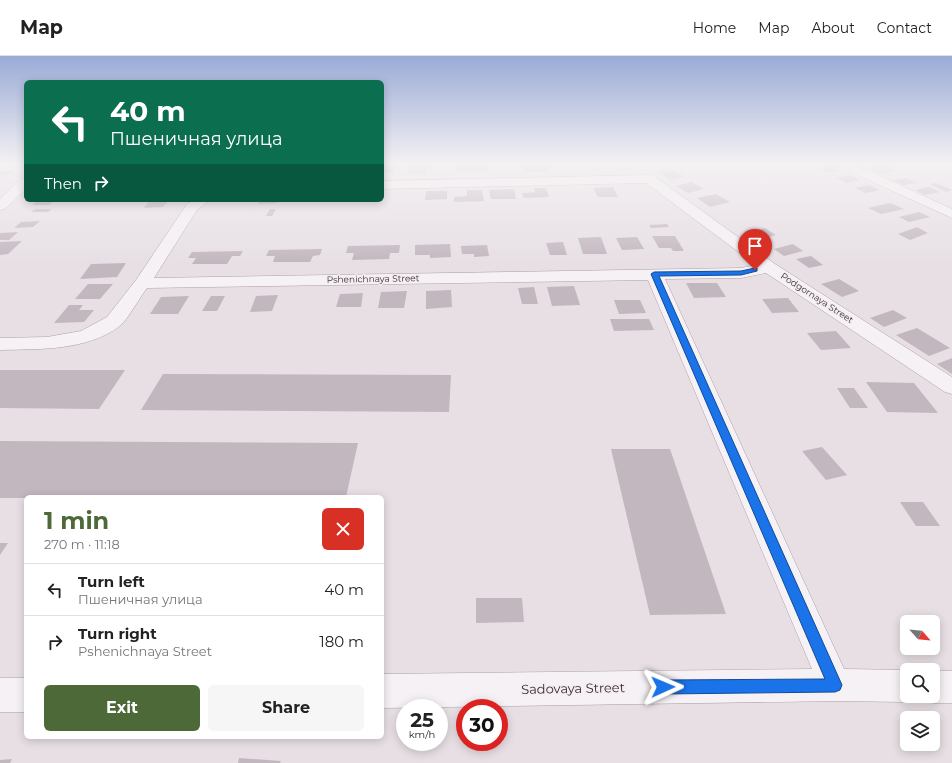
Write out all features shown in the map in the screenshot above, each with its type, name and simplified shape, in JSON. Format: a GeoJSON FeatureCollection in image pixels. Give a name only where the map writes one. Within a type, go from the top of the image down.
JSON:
{"type":"FeatureCollection","features":[{"type":"Feature","properties":{"kind":"street"},"geometry":{"type":"LineString","coordinates":[[0,206],[10,197]]}},
{"type":"Feature","properties":{"kind":"street","name":"Podgornaya Street"},"geometry":{"type":"LineString","coordinates":[[674,197],[769,267],[952,387]]}},
{"type":"Feature","properties":{"kind":"street"},"geometry":{"type":"LineString","coordinates":[[915,197],[952,214]]}},
{"type":"Feature","properties":{"kind":"street"},"geometry":{"type":"LineString","coordinates":[[0,344],[47,343],[86,336],[114,321],[142,283],[192,207],[200,202]]}},
{"type":"Feature","properties":{"kind":"street","name":"Pshenichnaya Street"},"geometry":{"type":"LineString","coordinates":[[142,283],[741,273],[769,267]]}},
{"type":"Feature","properties":{"kind":"street"},"geometry":{"type":"LineString","coordinates":[[654,274],[835,685]]}},
{"type":"Feature","properties":{"kind":"street","name":"Sadovaya Street"},"geometry":{"type":"LineString","coordinates":[[384,691],[835,685],[900,686]]}},
{"type":"Feature","properties":{"kind":"street"},"geometry":{"type":"LineString","coordinates":[[940,687],[952,687]]}},
{"type":"Feature","properties":{"kind":"street"},"geometry":{"type":"LineString","coordinates":[[0,695],[24,695]]}},
{"type":"Feature","properties":{"kind":"building"},"geometry":{"type":"Polygon","coordinates":[[[425,197],[447,197],[447,199],[425,200],[425,197]]]}},
{"type":"Feature","properties":{"kind":"building"},"geometry":{"type":"Polygon","coordinates":[[[454,197],[483,197],[484,201],[454,202],[454,197]]]}},
{"type":"Feature","properties":{"kind":"building"},"geometry":{"type":"Polygon","coordinates":[[[491,197],[516,197],[516,199],[491,199],[491,197]]]}},
{"type":"Feature","properties":{"kind":"building"},"geometry":{"type":"Polygon","coordinates":[[[524,197],[549,197],[524,198],[524,197]]]}},
{"type":"Feature","properties":{"kind":"building"},"geometry":{"type":"Polygon","coordinates":[[[721,197],[730,202],[710,207],[697,198],[721,197]]]}},
{"type":"Feature","properties":{"kind":"building"},"geometry":{"type":"Polygon","coordinates":[[[36,202],[53,202],[49,205],[32,205],[36,202]]]}},
{"type":"Feature","properties":{"kind":"building"},"geometry":{"type":"Polygon","coordinates":[[[148,202],[167,202],[163,207],[144,208],[148,202]]]}},
{"type":"Feature","properties":{"kind":"building"},"geometry":{"type":"Polygon","coordinates":[[[259,202],[279,202],[278,203],[258,204],[259,202]]]}},
{"type":"Feature","properties":{"kind":"building"},"geometry":{"type":"Polygon","coordinates":[[[890,203],[904,209],[881,214],[868,208],[890,203]]]}},
{"type":"Feature","properties":{"kind":"building"},"geometry":{"type":"Polygon","coordinates":[[[35,209],[52,209],[48,212],[31,212],[35,209]]]}},
{"type":"Feature","properties":{"kind":"building"},"geometry":{"type":"Polygon","coordinates":[[[270,209],[276,209],[272,216],[266,216],[270,209]]]}},
{"type":"Feature","properties":{"kind":"building"},"geometry":{"type":"Polygon","coordinates":[[[919,212],[930,217],[909,222],[899,217],[919,212]]]}},
{"type":"Feature","properties":{"kind":"building"},"geometry":{"type":"Polygon","coordinates":[[[40,221],[33,227],[14,228],[21,222],[40,221]]]}},
{"type":"Feature","properties":{"kind":"building"},"geometry":{"type":"Polygon","coordinates":[[[667,224],[669,227],[651,228],[649,225],[667,224]]]}},
{"type":"Feature","properties":{"kind":"building"},"geometry":{"type":"Polygon","coordinates":[[[917,227],[928,233],[910,240],[898,234],[917,227]]]}},
{"type":"Feature","properties":{"kind":"building"},"geometry":{"type":"Polygon","coordinates":[[[765,228],[776,235],[757,240],[746,232],[765,228]]]}},
{"type":"Feature","properties":{"kind":"building"},"geometry":{"type":"Polygon","coordinates":[[[18,232],[9,240],[0,240],[0,233],[18,232]]]}},
{"type":"Feature","properties":{"kind":"building"},"geometry":{"type":"Polygon","coordinates":[[[652,236],[675,236],[684,251],[673,251],[671,248],[659,248],[652,236]]]}},
{"type":"Feature","properties":{"kind":"building"},"geometry":{"type":"Polygon","coordinates":[[[601,237],[607,254],[583,254],[578,238],[601,237]]]}},
{"type":"Feature","properties":{"kind":"building"},"geometry":{"type":"Polygon","coordinates":[[[637,237],[644,249],[622,250],[616,238],[637,237]]]}},
{"type":"Feature","properties":{"kind":"building"},"geometry":{"type":"Polygon","coordinates":[[[22,241],[8,254],[0,255],[0,242],[22,241]]]}},
{"type":"Feature","properties":{"kind":"building"},"geometry":{"type":"Polygon","coordinates":[[[563,242],[567,255],[550,255],[546,243],[563,242]]]}},
{"type":"Feature","properties":{"kind":"building"},"geometry":{"type":"Polygon","coordinates":[[[450,244],[451,257],[430,258],[430,255],[415,255],[415,245],[450,244]]]}},
{"type":"Feature","properties":{"kind":"building"},"geometry":{"type":"Polygon","coordinates":[[[793,244],[803,251],[784,256],[774,249],[793,244]]]}},
{"type":"Feature","properties":{"kind":"building"},"geometry":{"type":"Polygon","coordinates":[[[400,245],[399,253],[390,253],[389,259],[352,260],[354,253],[346,253],[348,246],[400,245]]]}},
{"type":"Feature","properties":{"kind":"building"},"geometry":{"type":"Polygon","coordinates":[[[487,245],[489,256],[474,257],[474,254],[462,254],[461,246],[487,245]]]}},
{"type":"Feature","properties":{"kind":"building"},"geometry":{"type":"Polygon","coordinates":[[[322,249],[320,255],[313,256],[310,262],[273,262],[275,256],[266,256],[269,250],[322,249]]]}},
{"type":"Feature","properties":{"kind":"building"},"geometry":{"type":"Polygon","coordinates":[[[243,251],[240,256],[232,256],[227,264],[192,264],[196,258],[188,258],[192,252],[243,251]]]}},
{"type":"Feature","properties":{"kind":"building"},"geometry":{"type":"Polygon","coordinates":[[[811,256],[823,265],[809,268],[796,259],[811,256]]]}},
{"type":"Feature","properties":{"kind":"building"},"geometry":{"type":"Polygon","coordinates":[[[126,263],[117,277],[80,279],[91,264],[126,263]]]}},
{"type":"Feature","properties":{"kind":"building"},"geometry":{"type":"Polygon","coordinates":[[[839,279],[859,291],[842,297],[821,284],[839,279]]]}},
{"type":"Feature","properties":{"kind":"building"},"geometry":{"type":"Polygon","coordinates":[[[686,283],[717,283],[726,297],[694,298],[686,283]]]}},
{"type":"Feature","properties":{"kind":"building"},"geometry":{"type":"Polygon","coordinates":[[[88,284],[113,284],[100,299],[75,299],[88,284]]]}},
{"type":"Feature","properties":{"kind":"building"},"geometry":{"type":"Polygon","coordinates":[[[574,286],[580,305],[552,306],[547,287],[574,286]]]}},
{"type":"Feature","properties":{"kind":"building"},"geometry":{"type":"Polygon","coordinates":[[[534,287],[538,304],[522,304],[518,288],[534,287]]]}},
{"type":"Feature","properties":{"kind":"building"},"geometry":{"type":"Polygon","coordinates":[[[451,290],[452,307],[426,309],[426,291],[451,290]]]}},
{"type":"Feature","properties":{"kind":"building"},"geometry":{"type":"Polygon","coordinates":[[[407,291],[404,308],[378,308],[381,292],[407,291]]]}},
{"type":"Feature","properties":{"kind":"building"},"geometry":{"type":"Polygon","coordinates":[[[363,293],[361,307],[336,307],[340,294],[363,293]]]}},
{"type":"Feature","properties":{"kind":"building"},"geometry":{"type":"Polygon","coordinates":[[[278,295],[272,311],[250,312],[256,296],[278,295]]]}},
{"type":"Feature","properties":{"kind":"building"},"geometry":{"type":"Polygon","coordinates":[[[189,296],[178,314],[150,314],[161,297],[189,296]]]}},
{"type":"Feature","properties":{"kind":"building"},"geometry":{"type":"Polygon","coordinates":[[[211,296],[225,296],[217,311],[202,311],[211,296]]]}},
{"type":"Feature","properties":{"kind":"building"},"geometry":{"type":"Polygon","coordinates":[[[788,298],[799,312],[772,313],[762,299],[788,298]]]}},
{"type":"Feature","properties":{"kind":"building"},"geometry":{"type":"Polygon","coordinates":[[[614,300],[640,300],[646,313],[619,314],[614,300]]]}},
{"type":"Feature","properties":{"kind":"building"},"geometry":{"type":"Polygon","coordinates":[[[69,305],[83,305],[79,310],[94,310],[84,322],[54,323],[69,305]]]}},
{"type":"Feature","properties":{"kind":"building"},"geometry":{"type":"Polygon","coordinates":[[[893,310],[907,318],[884,327],[870,318],[893,310]]]}},
{"type":"Feature","properties":{"kind":"building"},"geometry":{"type":"Polygon","coordinates":[[[610,319],[649,319],[654,330],[614,331],[610,319]]]}},
{"type":"Feature","properties":{"kind":"building"},"geometry":{"type":"Polygon","coordinates":[[[917,328],[950,348],[929,356],[896,335],[917,328]]]}},
{"type":"Feature","properties":{"kind":"building"},"geometry":{"type":"Polygon","coordinates":[[[836,331],[851,348],[821,350],[807,333],[836,331]]]}},
{"type":"Feature","properties":{"kind":"building"},"geometry":{"type":"Polygon","coordinates":[[[952,358],[952,374],[937,364],[952,358]]]}},
{"type":"Feature","properties":{"kind":"building"},"geometry":{"type":"Polygon","coordinates":[[[0,370],[125,370],[99,409],[0,408],[0,370]]]}},
{"type":"Feature","properties":{"kind":"building"},"geometry":{"type":"Polygon","coordinates":[[[163,374],[451,375],[449,412],[141,410],[163,374]]]}},
{"type":"Feature","properties":{"kind":"building"},"geometry":{"type":"Polygon","coordinates":[[[866,382],[914,383],[938,413],[887,412],[866,382]]]}},
{"type":"Feature","properties":{"kind":"building"},"geometry":{"type":"Polygon","coordinates":[[[837,388],[854,388],[868,408],[850,408],[837,388]]]}},
{"type":"Feature","properties":{"kind":"building"},"geometry":{"type":"Polygon","coordinates":[[[0,441],[358,443],[346,495],[24,495],[24,498],[0,498],[0,441]]]}},
{"type":"Feature","properties":{"kind":"building"},"geometry":{"type":"Polygon","coordinates":[[[822,447],[847,475],[826,480],[802,451],[822,447]]]}},
{"type":"Feature","properties":{"kind":"building"},"geometry":{"type":"Polygon","coordinates":[[[611,449],[670,449],[726,614],[650,615],[611,449]]]}},
{"type":"Feature","properties":{"kind":"building"},"geometry":{"type":"Polygon","coordinates":[[[900,502],[923,502],[940,526],[916,526],[900,502]]]}},
{"type":"Feature","properties":{"kind":"building"},"geometry":{"type":"Polygon","coordinates":[[[0,543],[8,543],[0,555],[0,543]]]}},
{"type":"Feature","properties":{"kind":"building"},"geometry":{"type":"Polygon","coordinates":[[[476,598],[522,598],[524,622],[476,623],[476,598]]]}},
{"type":"Feature","properties":{"kind":"building"},"geometry":{"type":"Polygon","coordinates":[[[239,758],[281,761],[280,763],[238,763],[239,758]]]}},
{"type":"Feature","properties":{"kind":"building"},"geometry":{"type":"Polygon","coordinates":[[[12,759],[10,763],[0,763],[0,760],[12,759]]]}},
{"type":"Feature","properties":{"kind":"route"},"geometry":{"type":"LineString","coordinates":[[663,687],[835,685],[654,274],[741,273],[755,270]]}}]}
